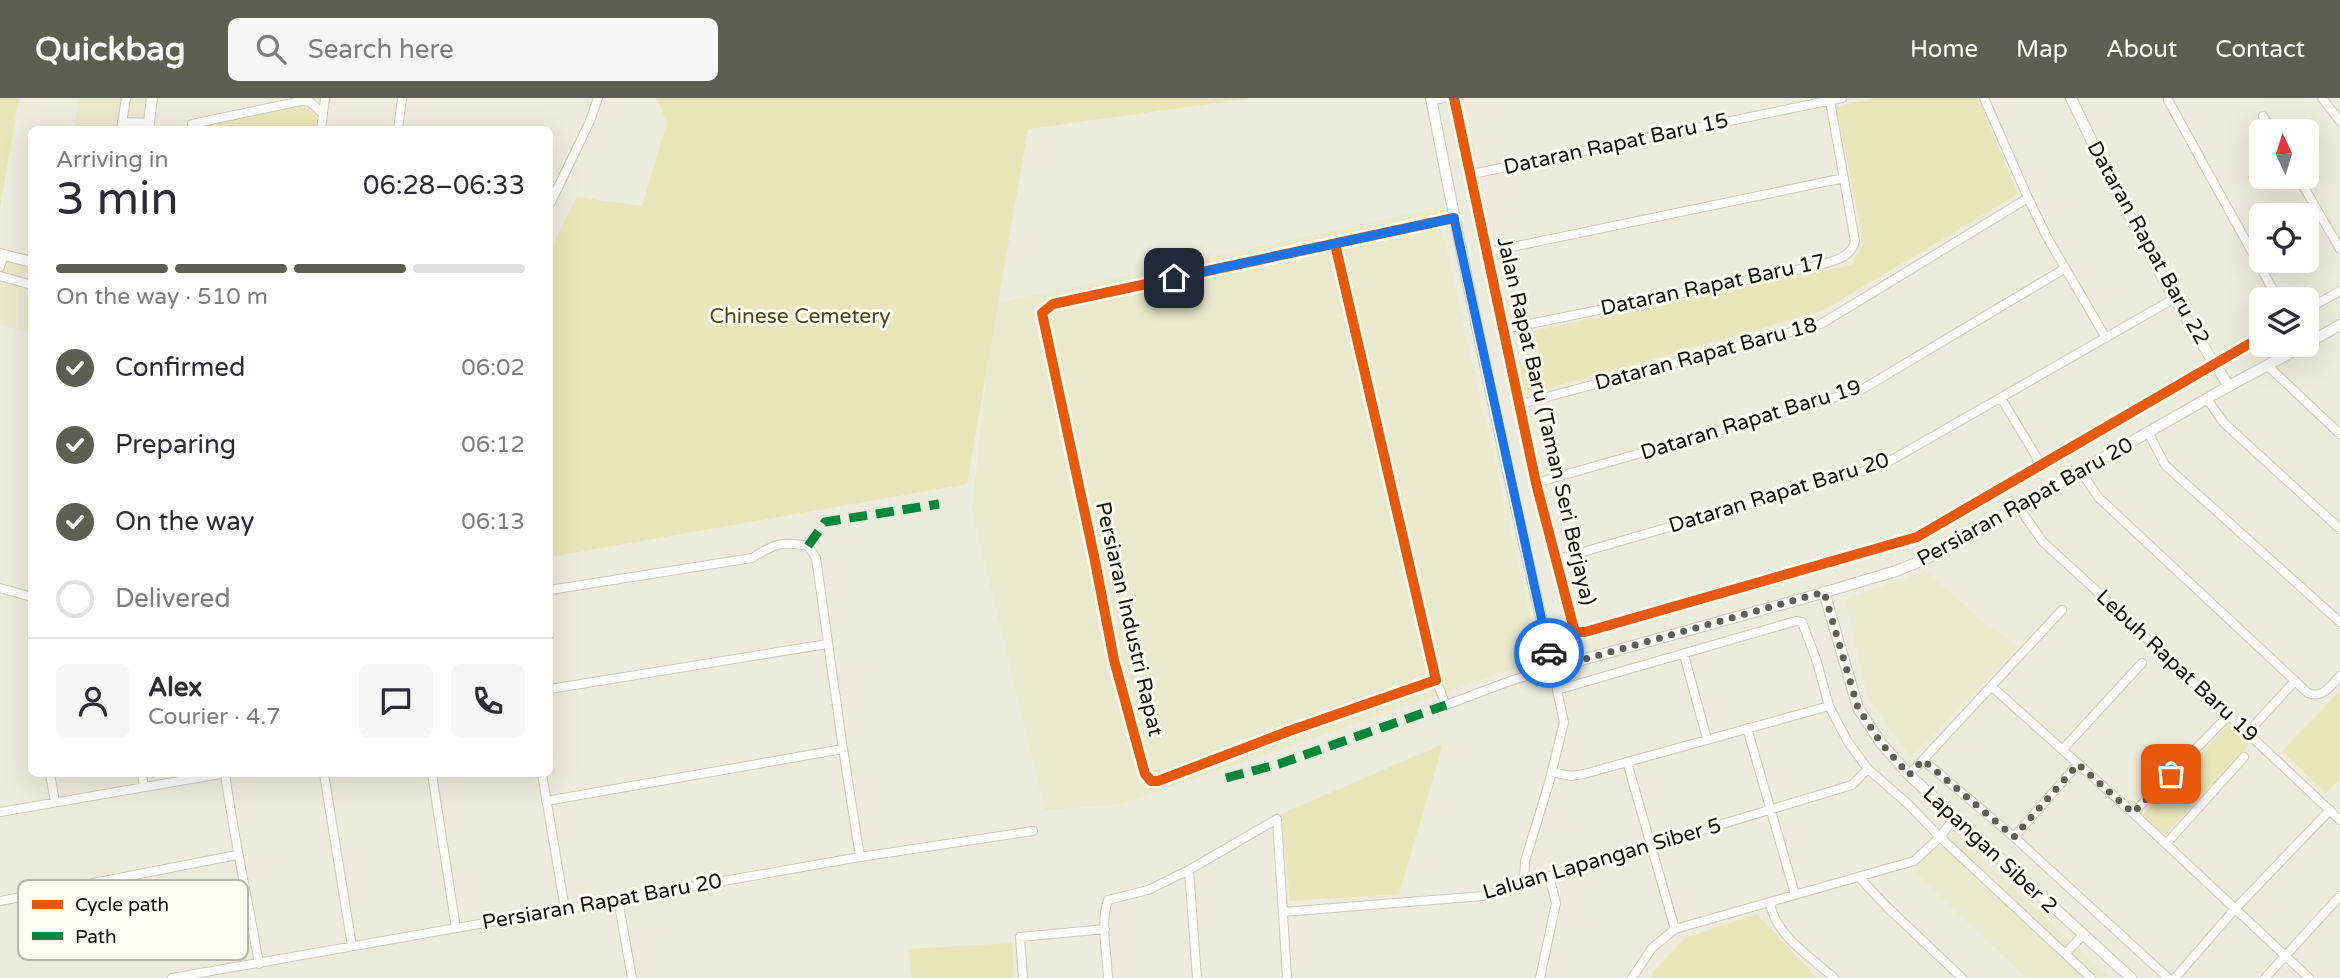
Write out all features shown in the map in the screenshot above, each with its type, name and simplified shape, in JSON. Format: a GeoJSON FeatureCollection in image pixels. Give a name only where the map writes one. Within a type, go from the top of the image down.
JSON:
{"type":"FeatureCollection","features":[{"type":"Feature","properties":{"kind":"street"},"geometry":{"type":"LineString","coordinates":[[126,98],[121,126],[148,126],[152,98]]}},
{"type":"Feature","properties":{"kind":"street"},"geometry":{"type":"LineString","coordinates":[[322,126],[325,98]]}},
{"type":"Feature","properties":{"kind":"street"},"geometry":{"type":"LineString","coordinates":[[398,126],[402,98]]}},
{"type":"Feature","properties":{"kind":"street"},"geometry":{"type":"LineString","coordinates":[[553,198],[590,121],[598,98]]}},
{"type":"Feature","properties":{"kind":"street"},"geometry":{"type":"LineString","coordinates":[[1444,98],[1432,99],[1454,218],[1525,552],[1553,668]]}},
{"type":"Feature","properties":{"kind":"street","name":"Jalan Rapat Baru (Taman Seri Berjaya)"},"geometry":{"type":"LineString","coordinates":[[1454,98],[1536,484],[1574,629],[1578,632],[1917,537],[2042,467],[2249,344]]}},
{"type":"Feature","properties":{"kind":"street","name":"Dataran Rapat Baru 15"},"geometry":{"type":"LineString","coordinates":[[1472,174],[1842,98]]}},
{"type":"Feature","properties":{"kind":"street"},"geometry":{"type":"LineString","coordinates":[[1984,98],[2028,198],[2064,269],[2106,338]]}},
{"type":"Feature","properties":{"kind":"street","name":"Dataran Rapat Baru 22"},"geometry":{"type":"LineString","coordinates":[[2071,98],[2109,178],[2175,298],[2229,386]]}},
{"type":"Feature","properties":{"kind":"street"},"geometry":{"type":"LineString","coordinates":[[2322,98],[2340,121]]}},
{"type":"Feature","properties":{"kind":"street"},"geometry":{"type":"LineString","coordinates":[[2168,100],[2271,287]]}},
{"type":"Feature","properties":{"kind":"street"},"geometry":{"type":"LineString","coordinates":[[192,124],[300,101],[310,102],[323,114]]}},
{"type":"Feature","properties":{"kind":"street","name":"Dataran Rapat Baru 17"},"geometry":{"type":"LineString","coordinates":[[1505,329],[1811,267],[1848,255],[1853,250],[1855,241],[1830,101]]}},
{"type":"Feature","properties":{"kind":"street"},"geometry":{"type":"LineString","coordinates":[[1488,252],[1844,178]]}},
{"type":"Feature","properties":{"kind":"street"},"geometry":{"type":"LineString","coordinates":[[2305,189],[2339,244]]}},
{"type":"Feature","properties":{"kind":"street","name":"Dataran Rapat Baru 18"},"geometry":{"type":"LineString","coordinates":[[1521,404],[1821,324],[2028,198]]}},
{"type":"Feature","properties":{"kind":"street","name":"Persiaran Industri Rapat"},"geometry":{"type":"LineString","coordinates":[[1437,680],[1289,731],[1158,781],[1151,781],[1145,774],[1114,660],[1042,313],[1053,304],[1454,218]]}},
{"type":"Feature","properties":{"kind":"street"},"geometry":{"type":"LineString","coordinates":[[1335,244],[1437,680]]}},
{"type":"Feature","properties":{"kind":"street"},"geometry":{"type":"LineString","coordinates":[[0,267],[2,254],[28,261]]}},
{"type":"Feature","properties":{"kind":"street","name":"Dataran Rapat Baru 19"},"geometry":{"type":"LineString","coordinates":[[1536,484],[1861,390],[2064,269]]}},
{"type":"Feature","properties":{"kind":"street"},"geometry":{"type":"LineString","coordinates":[[0,276],[28,284]]}},
{"type":"Feature","properties":{"kind":"street"},"geometry":{"type":"LineString","coordinates":[[2319,303],[2340,291]]}},
{"type":"Feature","properties":{"kind":"street","name":"Dataran Rapat Baru 20"},"geometry":{"type":"LineString","coordinates":[[1555,560],[1881,466],[2175,298]]}},
{"type":"Feature","properties":{"kind":"street","name":"Persiaran Rapat Baru 20"},"geometry":{"type":"LineString","coordinates":[[2319,338],[2338,330]]}},
{"type":"Feature","properties":{"kind":"street","name":"Persiaran Rapat Baru 20"},"geometry":{"type":"LineString","coordinates":[[1437,680],[1446,705],[1553,668],[1896,571],[1926,559],[2019,508],[2148,432],[2284,357]]}},
{"type":"Feature","properties":{"kind":"street"},"geometry":{"type":"LineString","coordinates":[[2269,366],[2340,434]]}},
{"type":"Feature","properties":{"kind":"street"},"geometry":{"type":"LineString","coordinates":[[2001,398],[2042,467]]}},
{"type":"Feature","properties":{"kind":"street"},"geometry":{"type":"LineString","coordinates":[[2207,399],[2224,423],[2340,528]]}},
{"type":"Feature","properties":{"kind":"street"},"geometry":{"type":"LineString","coordinates":[[2148,432],[2165,465],[2340,622]]}},
{"type":"Feature","properties":{"kind":"street"},"geometry":{"type":"LineString","coordinates":[[2081,472],[2099,498],[2294,682],[2314,695],[2323,694],[2340,676]]}},
{"type":"Feature","properties":{"kind":"street","name":"Lebuh Rapat Baru 19"},"geometry":{"type":"LineString","coordinates":[[2019,508],[2050,549],[2340,820]]}},
{"type":"Feature","properties":{"kind":"street"},"geometry":{"type":"LineString","coordinates":[[553,590],[752,558],[774,544],[789,542],[808,546],[816,558],[860,857]]}},
{"type":"Feature","properties":{"kind":"street"},"geometry":{"type":"LineString","coordinates":[[0,588],[28,596]]}},
{"type":"Feature","properties":{"kind":"street","name":"Lapangan Siber 2"},"geometry":{"type":"LineString","coordinates":[[1824,592],[1858,708],[1881,743],[1909,775],[2131,978]]}},
{"type":"Feature","properties":{"kind":"street"},"geometry":{"type":"LineString","coordinates":[[1909,775],[2062,610]]}},
{"type":"Feature","properties":{"kind":"street"},"geometry":{"type":"LineString","coordinates":[[1524,882],[1525,861],[1564,722],[1557,690],[1796,621],[1802,622],[1829,706],[1848,742],[1868,769],[2091,978]]}},
{"type":"Feature","properties":{"kind":"street"},"geometry":{"type":"LineString","coordinates":[[553,690],[827,644]]}},
{"type":"Feature","properties":{"kind":"street"},"geometry":{"type":"LineString","coordinates":[[1684,655],[1707,739]]}},
{"type":"Feature","properties":{"kind":"street"},"geometry":{"type":"LineString","coordinates":[[2063,749],[2142,663]]}},
{"type":"Feature","properties":{"kind":"street"},"geometry":{"type":"LineString","coordinates":[[2248,732],[2294,682]]}},
{"type":"Feature","properties":{"kind":"street"},"geometry":{"type":"LineString","coordinates":[[1991,686],[2133,813],[2309,978]]}},
{"type":"Feature","properties":{"kind":"street"},"geometry":{"type":"LineString","coordinates":[[1552,772],[1571,776],[1584,774],[1829,706]]}},
{"type":"Feature","properties":{"kind":"street"},"geometry":{"type":"LineString","coordinates":[[2133,813],[2228,716]]}},
{"type":"Feature","properties":{"kind":"street"},"geometry":{"type":"LineString","coordinates":[[1747,728],[1795,894]]}},
{"type":"Feature","properties":{"kind":"street"},"geometry":{"type":"LineString","coordinates":[[547,801],[843,750]]}},
{"type":"Feature","properties":{"kind":"street"},"geometry":{"type":"LineString","coordinates":[[2166,844],[2245,757]]}},
{"type":"Feature","properties":{"kind":"street"},"geometry":{"type":"LineString","coordinates":[[1923,760],[2014,837],[2168,978]]}},
{"type":"Feature","properties":{"kind":"street"},"geometry":{"type":"LineString","coordinates":[[1627,762],[1675,929]]}},
{"type":"Feature","properties":{"kind":"street"},"geometry":{"type":"LineString","coordinates":[[2014,837],[2078,764]]}},
{"type":"Feature","properties":{"kind":"street","name":"Laluan Lapangan Siber 5"},"geometry":{"type":"LineString","coordinates":[[1283,912],[1483,896],[1852,785],[1868,769]]}},
{"type":"Feature","properties":{"kind":"street"},"geometry":{"type":"LineString","coordinates":[[51,777],[55,802]]}},
{"type":"Feature","properties":{"kind":"street"},"geometry":{"type":"LineString","coordinates":[[142,777],[144,787]]}},
{"type":"Feature","properties":{"kind":"street"},"geometry":{"type":"LineString","coordinates":[[0,812],[205,777]]}},
{"type":"Feature","properties":{"kind":"street"},"geometry":{"type":"LineString","coordinates":[[224,777],[243,880]]}},
{"type":"Feature","properties":{"kind":"street"},"geometry":{"type":"LineString","coordinates":[[324,777],[352,946]]}},
{"type":"Feature","properties":{"kind":"street"},"geometry":{"type":"LineString","coordinates":[[432,777],[456,928]]}},
{"type":"Feature","properties":{"kind":"street"},"geometry":{"type":"LineString","coordinates":[[543,777],[565,909]]}},
{"type":"Feature","properties":{"kind":"street"},"geometry":{"type":"LineString","coordinates":[[2175,978],[2234,910],[2330,810]]}},
{"type":"Feature","properties":{"kind":"street"},"geometry":{"type":"LineString","coordinates":[[1632,978],[1652,948],[1675,929],[1914,861],[1940,837],[1955,817]]}},
{"type":"Feature","properties":{"kind":"street"},"geometry":{"type":"LineString","coordinates":[[1108,978],[1105,908],[1108,900],[1148,890],[1189,870],[1277,819],[1287,978]]}},
{"type":"Feature","properties":{"kind":"street","name":"Persiaran Rapat Baru 20"},"geometry":{"type":"LineString","coordinates":[[172,978],[860,857],[1032,831]]}},
{"type":"Feature","properties":{"kind":"street"},"geometry":{"type":"LineString","coordinates":[[108,880],[237,855]]}},
{"type":"Feature","properties":{"kind":"street"},"geometry":{"type":"LineString","coordinates":[[1189,870],[1197,978]]}},
{"type":"Feature","properties":{"kind":"street"},"geometry":{"type":"LineString","coordinates":[[1540,978],[1556,903],[1549,876]]}},
{"type":"Feature","properties":{"kind":"street"},"geometry":{"type":"LineString","coordinates":[[1859,877],[1962,978]]}},
{"type":"Feature","properties":{"kind":"street"},"geometry":{"type":"LineString","coordinates":[[2265,978],[2340,896]]}},
{"type":"Feature","properties":{"kind":"street"},"geometry":{"type":"LineString","coordinates":[[0,901],[18,898]]}},
{"type":"Feature","properties":{"kind":"street"},"geometry":{"type":"LineString","coordinates":[[618,900],[632,978]]}},
{"type":"Feature","properties":{"kind":"street"},"geometry":{"type":"LineString","coordinates":[[1770,903],[1778,926],[1834,978]]}},
{"type":"Feature","properties":{"kind":"street"},"geometry":{"type":"LineString","coordinates":[[248,904],[259,964]]}},
{"type":"Feature","properties":{"kind":"street"},"geometry":{"type":"LineString","coordinates":[[1023,978],[1020,937],[1105,929]]}},
{"type":"Feature","properties":{"kind":"street"},"geometry":{"type":"LineString","coordinates":[[2065,954],[2083,936]]}},
{"type":"Feature","properties":{"kind":"shaded area"},"geometry":{"type":"Polygon","coordinates":[[[79,98],[152,98],[148,126],[75,126],[79,98]]]}},
{"type":"Feature","properties":{"kind":"shaded area"},"geometry":{"type":"Polygon","coordinates":[[[1437,208],[1540,660],[1121,804],[1045,810],[972,510],[994,304],[1437,208]]]}},
{"type":"Feature","properties":{"kind":"shaded area"},"geometry":{"type":"Polygon","coordinates":[[[0,254],[28,261],[28,332],[0,325],[0,254]]]}},
{"type":"Feature","properties":{"kind":"shaded area"},"geometry":{"type":"Polygon","coordinates":[[[1926,571],[1982,621],[2019,647],[1911,758],[1868,698],[1845,599],[1926,571]]]}},
{"type":"Feature","properties":{"kind":"shaded area"},"geometry":{"type":"Polygon","coordinates":[[[1950,830],[2111,978],[2026,978],[1913,870],[1950,830]]]}},
{"type":"Feature","properties":{"kind":"green space"},"geometry":{"type":"Polygon","coordinates":[[[0,98],[19,98],[0,207],[0,98]]]}},
{"type":"Feature","properties":{"kind":"green space","name":"Chinese Cemetery"},"geometry":{"type":"Polygon","coordinates":[[[657,98],[1253,98],[1028,129],[967,484],[553,556],[553,244],[577,197],[642,206],[667,123],[657,98]]]}},
{"type":"Feature","properties":{"kind":"green space"},"geometry":{"type":"Polygon","coordinates":[[[1875,98],[1978,98],[2018,194],[1822,311],[1525,395],[1519,363],[1540,357],[1534,331],[1851,265],[1864,243],[1836,107],[1875,98]]]}},
{"type":"Feature","properties":{"kind":"green space"},"geometry":{"type":"Polygon","coordinates":[[[298,106],[312,110],[317,119],[316,126],[203,126],[298,106]]]}},
{"type":"Feature","properties":{"kind":"green space"},"geometry":{"type":"Polygon","coordinates":[[[2340,691],[2340,779],[2326,793],[2282,751],[2340,691]]]}},
{"type":"Feature","properties":{"kind":"green space"},"geometry":{"type":"Polygon","coordinates":[[[2229,724],[2250,744],[2165,835],[2143,814],[2229,724]]]}},
{"type":"Feature","properties":{"kind":"green space"},"geometry":{"type":"Polygon","coordinates":[[[1443,744],[1399,894],[1290,901],[1281,814],[1443,744]]]}},
{"type":"Feature","properties":{"kind":"green space"},"geometry":{"type":"Polygon","coordinates":[[[1757,914],[1817,978],[1652,978],[1653,972],[1685,938],[1757,914]]]}},
{"type":"Feature","properties":{"kind":"green space"},"geometry":{"type":"Polygon","coordinates":[[[1012,943],[1014,978],[912,978],[908,949],[1012,943]]]}},
{"type":"Feature","properties":{"kind":"marked path"},"geometry":{"type":"LineString","coordinates":[[808,546],[825,522],[939,504]]}},
{"type":"Feature","properties":{"kind":"marked path"},"geometry":{"type":"LineString","coordinates":[[1226,778],[1279,764],[1446,705]]}},
{"type":"Feature","properties":{"kind":"cycle path"},"geometry":{"type":"LineString","coordinates":[[1454,98],[1536,483],[1574,629],[1578,632],[1917,537],[2249,344]]}},
{"type":"Feature","properties":{"kind":"cycle path"},"geometry":{"type":"LineString","coordinates":[[1335,244],[1436,680],[1289,731],[1158,781],[1151,781],[1145,774],[1114,660],[1042,313],[1053,304],[1454,218]]}},
{"type":"Feature","properties":{"kind":"way so far"},"geometry":{"type":"LineString","coordinates":[[1549,653],[1553,668],[1824,592],[1858,708],[1881,743],[1909,775],[1923,760],[2014,837],[2078,764],[2133,813],[2171,774]]}},
{"type":"Feature","properties":{"kind":"route"},"geometry":{"type":"LineString","coordinates":[[1174,278],[1454,218],[1549,653]]}}]}
